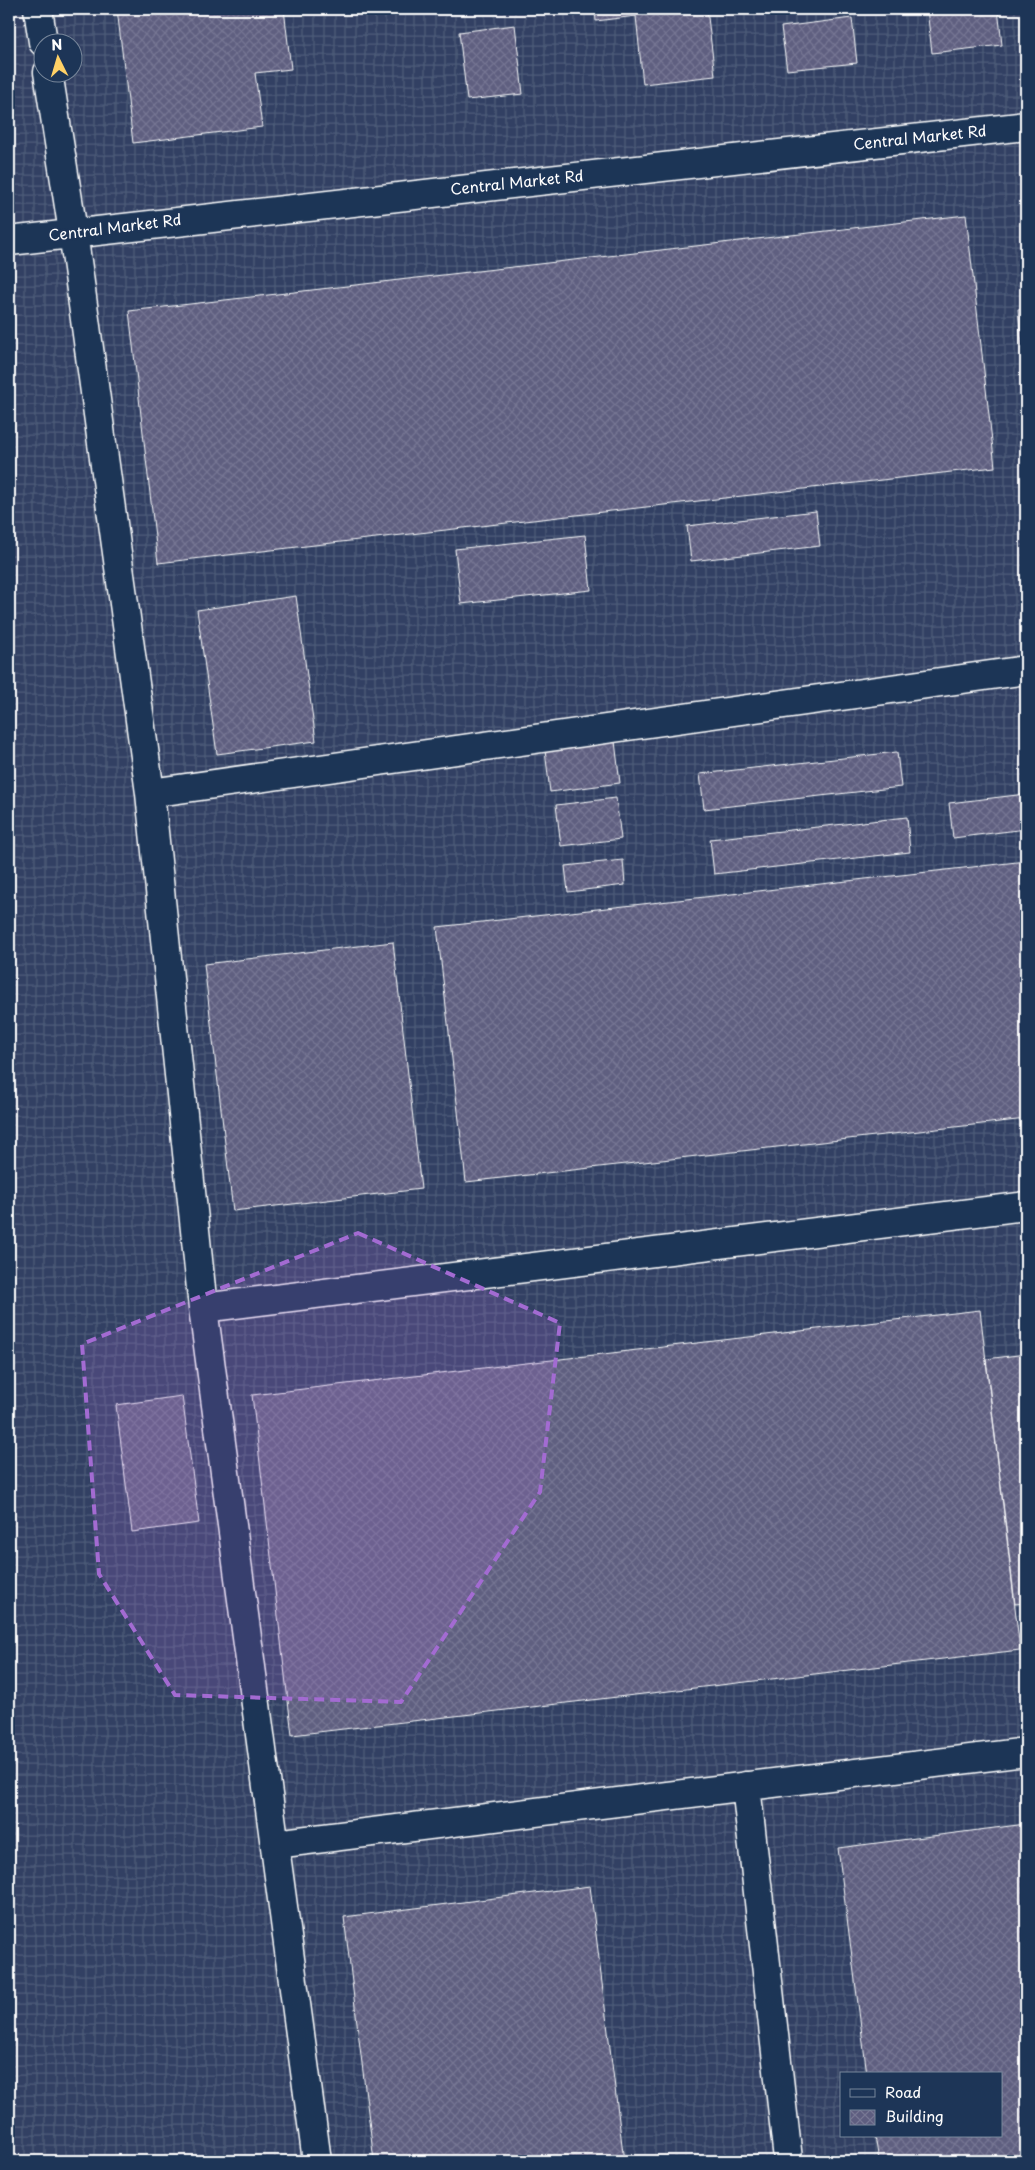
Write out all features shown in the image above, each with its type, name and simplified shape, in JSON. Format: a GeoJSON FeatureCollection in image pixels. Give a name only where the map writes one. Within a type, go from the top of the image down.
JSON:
{"type":"FeatureCollection","features":[{"type":"Feature","properties":{"kind":"street"},"geometry":{"type":"LineString","coordinates":[[38,9],[41,32]]}},
{"type":"Feature","properties":{"kind":"street"},"geometry":{"type":"LineString","coordinates":[[50,82],[73,232],[150,793],[203,1308],[317,2161]]}},
{"type":"Feature","properties":{"kind":"street","name":"Central Market Rd"},"geometry":{"type":"LineString","coordinates":[[9,241],[73,232],[1026,126]]}},
{"type":"Feature","properties":{"kind":"street"},"geometry":{"type":"LineString","coordinates":[[150,793],[1026,670]]}},
{"type":"Feature","properties":{"kind":"street"},"geometry":{"type":"LineString","coordinates":[[203,1308],[1026,1206]]}},
{"type":"Feature","properties":{"kind":"street"},"geometry":{"type":"LineString","coordinates":[[275,1844],[1026,1752]]}},
{"type":"Feature","properties":{"kind":"street"},"geometry":{"type":"LineString","coordinates":[[746,1786],[788,2159]]}},
{"type":"Feature","properties":{"kind":"highlighted area"},"geometry":{"type":"Polygon","coordinates":[[[358,1233],[560,1323],[540,1492],[401,1702],[175,1695],[99,1574],[82,1344],[358,1233]]]}},
{"type":"Feature","properties":{"kind":"shaded area"},"geometry":{"type":"Polygon","coordinates":[[[9,9],[1026,9],[1026,2161],[9,2161],[9,9]]]}},
{"type":"Feature","properties":{"kind":"building"},"geometry":{"type":"Polygon","coordinates":[[[117,9],[284,9],[291,69],[255,73],[262,127],[133,143],[117,9]]]}},
{"type":"Feature","properties":{"kind":"building"},"geometry":{"type":"Polygon","coordinates":[[[595,9],[707,9],[715,76],[643,84],[636,16],[596,21],[595,9]]]}},
{"type":"Feature","properties":{"kind":"building"},"geometry":{"type":"Polygon","coordinates":[[[927,9],[998,9],[1002,45],[932,53],[927,9]]]}},
{"type":"Feature","properties":{"kind":"building"},"geometry":{"type":"Polygon","coordinates":[[[852,18],[857,63],[787,70],[781,27],[852,18]]]}},
{"type":"Feature","properties":{"kind":"building"},"geometry":{"type":"Polygon","coordinates":[[[515,25],[523,94],[467,100],[459,32],[515,25]]]}},
{"type":"Feature","properties":{"kind":"building"},"geometry":{"type":"Polygon","coordinates":[[[9,144],[15,190],[9,191],[9,144]]]}},
{"type":"Feature","properties":{"kind":"building"},"geometry":{"type":"Polygon","coordinates":[[[966,215],[995,467],[158,563],[129,311],[966,215]]]}},
{"type":"Feature","properties":{"kind":"building"},"geometry":{"type":"Polygon","coordinates":[[[1026,308],[1026,396],[1018,309],[1026,308]]]}},
{"type":"Feature","properties":{"kind":"building"},"geometry":{"type":"Polygon","coordinates":[[[816,511],[820,546],[691,561],[687,526],[816,511]]]}},
{"type":"Feature","properties":{"kind":"building"},"geometry":{"type":"Polygon","coordinates":[[[585,535],[591,590],[461,604],[455,549],[585,535]]]}},
{"type":"Feature","properties":{"kind":"building"},"geometry":{"type":"Polygon","coordinates":[[[296,596],[316,741],[217,754],[197,610],[296,596]]]}},
{"type":"Feature","properties":{"kind":"building"},"geometry":{"type":"Polygon","coordinates":[[[614,733],[620,783],[550,792],[544,742],[614,733]]]}},
{"type":"Feature","properties":{"kind":"building"},"geometry":{"type":"Polygon","coordinates":[[[897,752],[901,787],[704,809],[700,774],[897,752]]]}},
{"type":"Feature","properties":{"kind":"building"},"geometry":{"type":"Polygon","coordinates":[[[1026,794],[1026,829],[953,838],[949,803],[1026,794]]]}},
{"type":"Feature","properties":{"kind":"building"},"geometry":{"type":"Polygon","coordinates":[[[616,798],[621,839],[561,846],[556,805],[616,798]]]}},
{"type":"Feature","properties":{"kind":"building"},"geometry":{"type":"Polygon","coordinates":[[[907,817],[910,852],[714,874],[710,839],[907,817]]]}},
{"type":"Feature","properties":{"kind":"building"},"geometry":{"type":"Polygon","coordinates":[[[623,860],[625,885],[568,892],[565,866],[623,860]]]}},
{"type":"Feature","properties":{"kind":"building"},"geometry":{"type":"Polygon","coordinates":[[[1026,861],[1026,1119],[466,1182],[437,927],[1026,861]]]}},
{"type":"Feature","properties":{"kind":"building"},"geometry":{"type":"Polygon","coordinates":[[[393,942],[421,1189],[233,1211],[204,964],[393,942]]]}},
{"type":"Feature","properties":{"kind":"building"},"geometry":{"type":"Polygon","coordinates":[[[980,1310],[1020,1650],[292,1735],[252,1395],[980,1310]]]}},
{"type":"Feature","properties":{"kind":"building"},"geometry":{"type":"Polygon","coordinates":[[[1026,1354],[1026,1603],[1015,1604],[986,1359],[1026,1354]]]}},
{"type":"Feature","properties":{"kind":"building"},"geometry":{"type":"Polygon","coordinates":[[[182,1396],[199,1523],[132,1532],[116,1405],[182,1396]]]}},
{"type":"Feature","properties":{"kind":"building"},"geometry":{"type":"Polygon","coordinates":[[[1026,1824],[1026,2161],[879,2161],[875,2138],[1002,2138],[1002,2072],[867,2072],[838,1848],[1026,1824]]]}},
{"type":"Feature","properties":{"kind":"building"},"geometry":{"type":"Polygon","coordinates":[[[590,1886],[624,2161],[374,2161],[344,1917],[590,1886]]]}}]}
